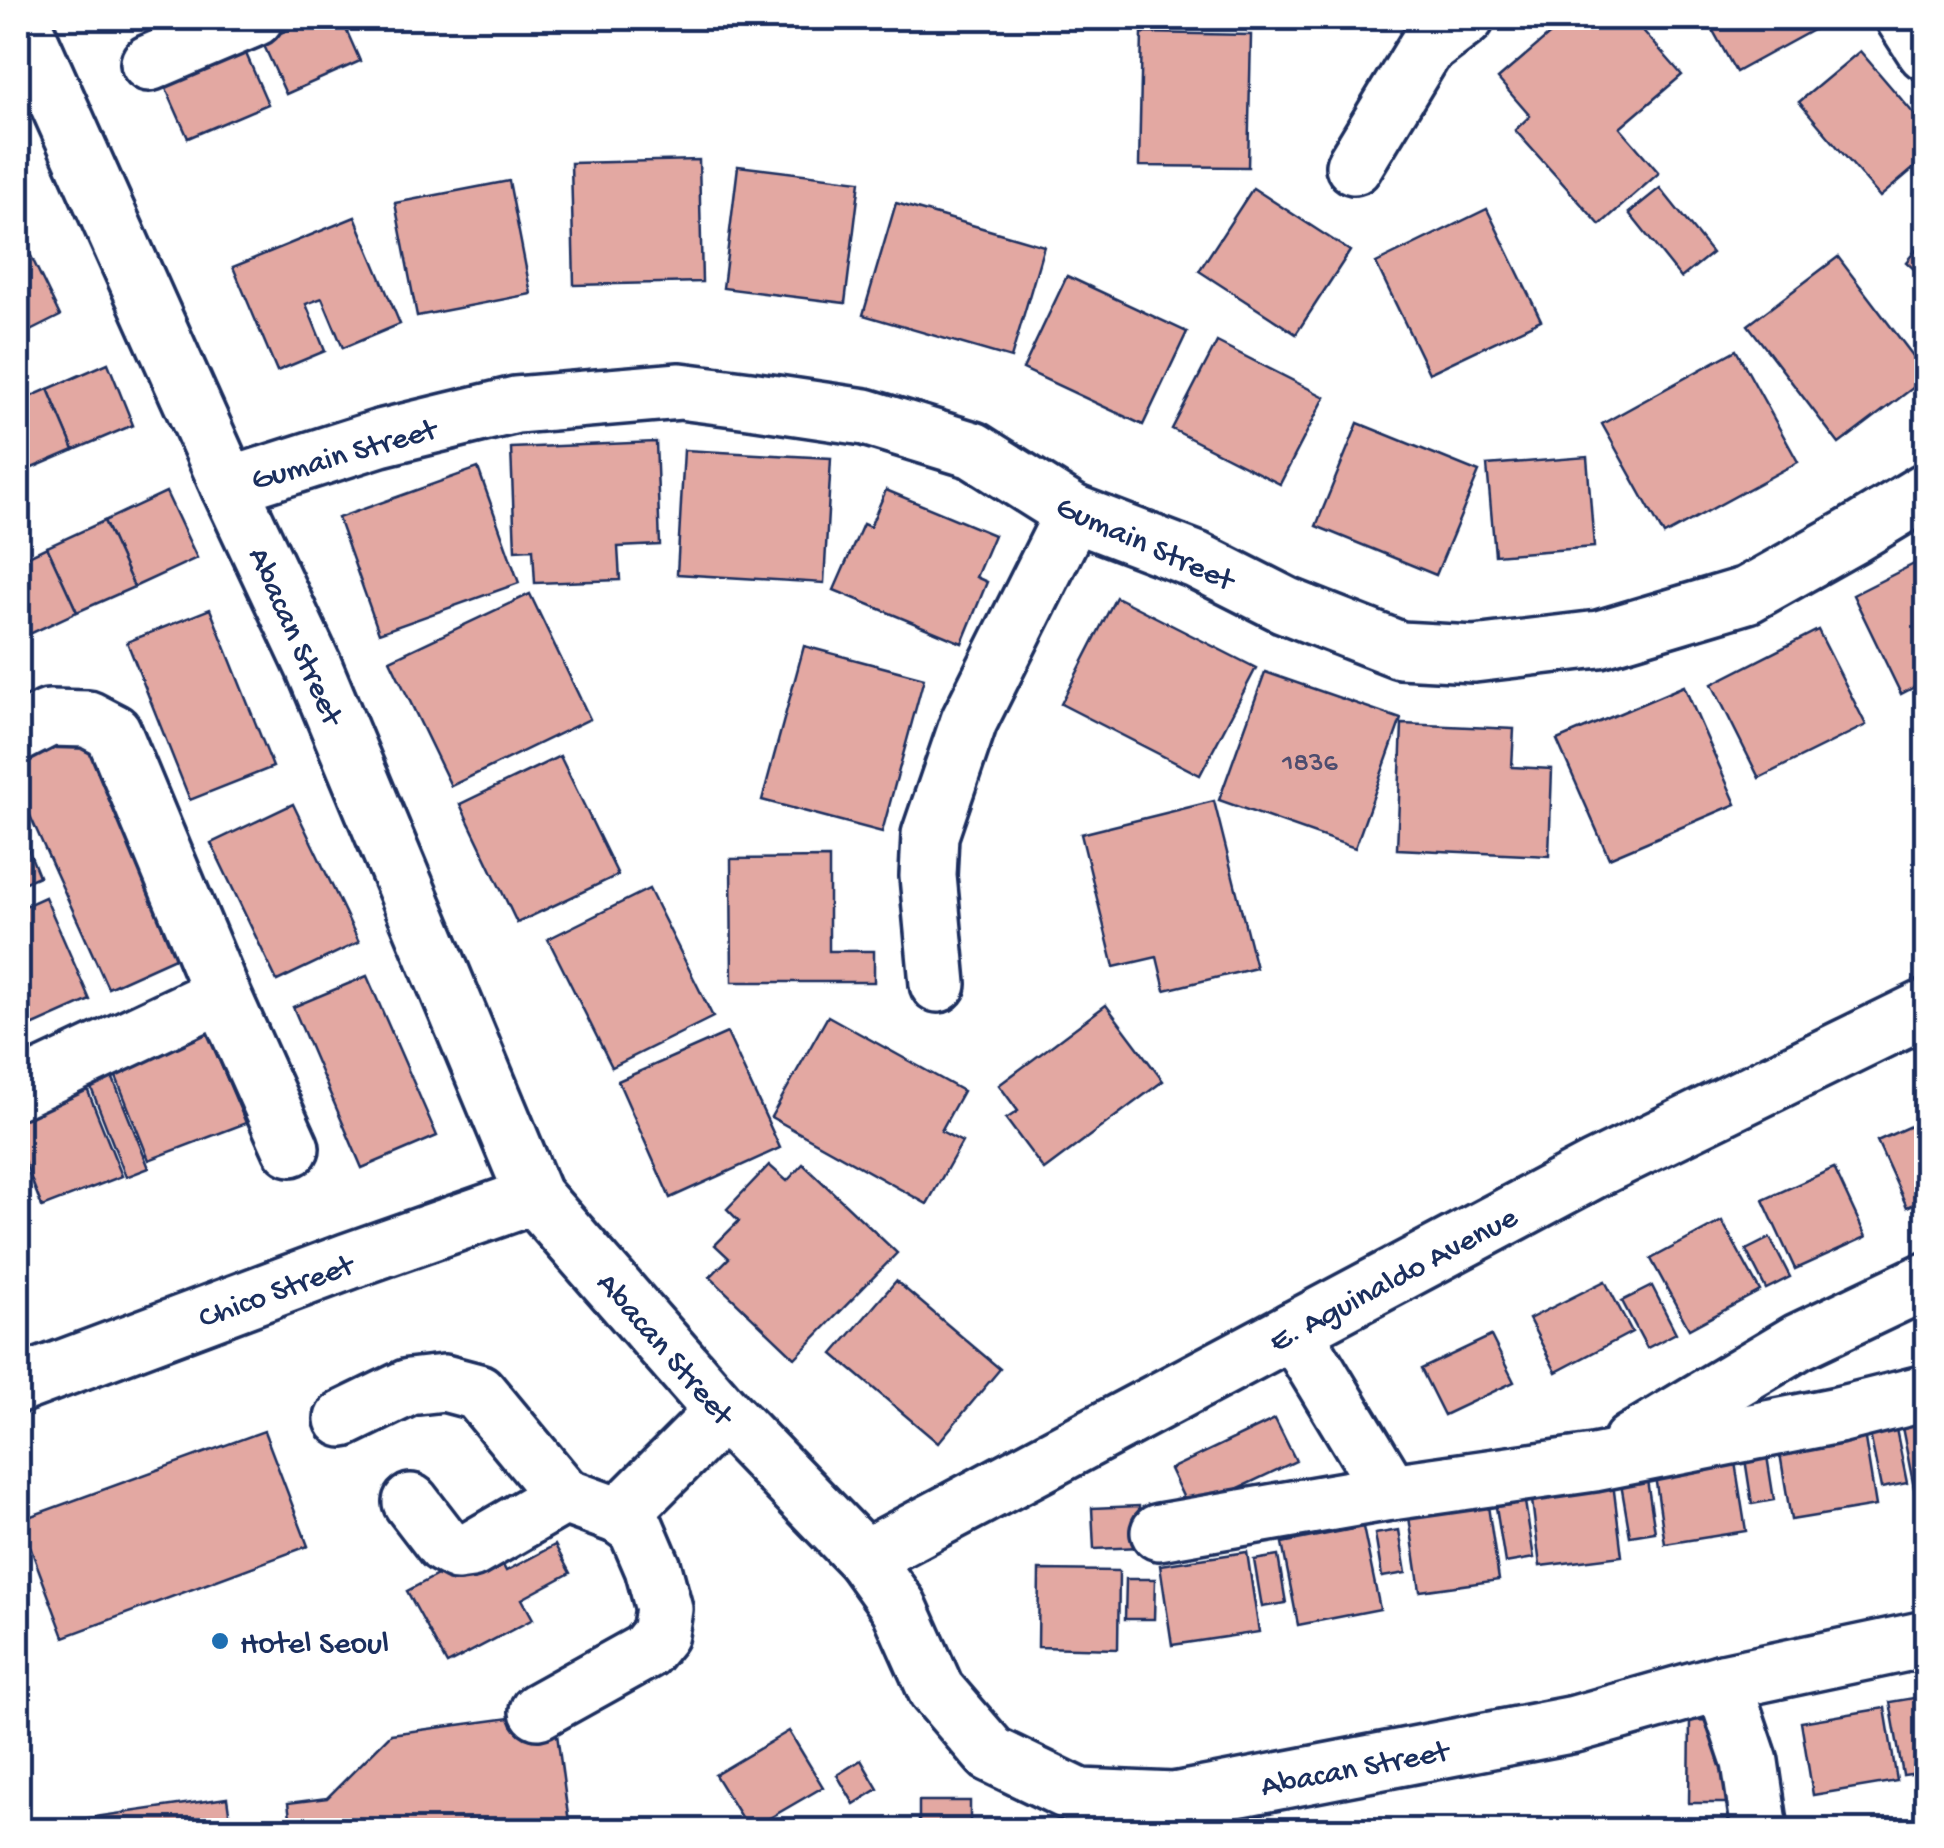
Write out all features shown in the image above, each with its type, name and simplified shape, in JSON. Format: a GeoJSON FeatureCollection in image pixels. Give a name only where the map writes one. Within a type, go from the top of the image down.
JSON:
{"type":"FeatureCollection","features":[{"type":"Feature","properties":{"kind":"street","name":"Abacan Street"},"geometry":{"type":"LineString","coordinates":[[20,18],[313,665],[534,1196],[723,1412],[864,1558],[899,1607],[936,1690],[990,1754],[1080,1797],[1174,1801],[1575,1724],[1723,1682],[1926,1639]]}},
{"type":"Feature","properties":{"kind":"street"},"geometry":{"type":"LineString","coordinates":[[150,63],[255,18]]}},
{"type":"Feature","properties":{"kind":"street"},"geometry":{"type":"LineString","coordinates":[[1354,166],[1425,49],[1466,18]]}},
{"type":"Feature","properties":{"kind":"street"},"geometry":{"type":"LineString","coordinates":[[1904,18],[1926,52]]}},
{"type":"Feature","properties":{"kind":"street","name":"Gumain Street"},"geometry":{"type":"LineString","coordinates":[[230,486],[380,438],[516,405],[680,391],[865,417],[973,450],[1073,513],[1196,560],[1285,604],[1400,650],[1474,654],[1600,639],[1746,594],[1926,491]]}},
{"type":"Feature","properties":{"kind":"street"},"geometry":{"type":"LineString","coordinates":[[938,984],[928,876],[930,835],[969,721],[1073,513]]}},
{"type":"Feature","properties":{"kind":"street"},"geometry":{"type":"LineString","coordinates":[[18,734],[49,718],[88,719],[113,732],[291,1148]]}},
{"type":"Feature","properties":{"kind":"street"},"geometry":{"type":"LineString","coordinates":[[18,1090],[222,994]]}},
{"type":"Feature","properties":{"kind":"street","name":"E. Aguinaldo Avenue"},"geometry":{"type":"LineString","coordinates":[[864,1558],[1594,1170],[1926,1008]]}},
{"type":"Feature","properties":{"kind":"street","name":"Chico Street"},"geometry":{"type":"LineString","coordinates":[[18,1385],[534,1196]]}},
{"type":"Feature","properties":{"kind":"street"},"geometry":{"type":"LineString","coordinates":[[1594,1463],[1798,1342],[1926,1281]]}},
{"type":"Feature","properties":{"kind":"street"},"geometry":{"type":"LineString","coordinates":[[1293,1330],[1391,1492]]}},
{"type":"Feature","properties":{"kind":"street"},"geometry":{"type":"LineString","coordinates":[[1798,1342],[1838,1415]]}},
{"type":"Feature","properties":{"kind":"street"},"geometry":{"type":"LineString","coordinates":[[343,1420],[410,1387],[444,1383],[478,1392],[564,1496],[619,1516],[636,1528],[664,1609],[660,1634],[646,1651],[538,1711]]}},
{"type":"Feature","properties":{"kind":"street"},"geometry":{"type":"LineString","coordinates":[[1159,1532],[1391,1492],[1594,1463],[1838,1415],[1926,1393]]}},
{"type":"Feature","properties":{"kind":"street"},"geometry":{"type":"LineString","coordinates":[[619,1516],[723,1412]]}},
{"type":"Feature","properties":{"kind":"street"},"geometry":{"type":"LineString","coordinates":[[411,1502],[444,1545],[456,1552],[471,1550],[564,1496]]}},
{"type":"Feature","properties":{"kind":"street"},"geometry":{"type":"LineString","coordinates":[[1723,1682],[1750,1762],[1760,1830]]}},
{"type":"Feature","properties":{"kind":"building"},"geometry":{"type":"Polygon","coordinates":[[[315,18],[341,18],[360,61],[286,94],[262,41],[315,18]]]}},
{"type":"Feature","properties":{"kind":"building"},"geometry":{"type":"Polygon","coordinates":[[[1569,18],[1632,18],[1682,75],[1620,128],[1659,173],[1600,225],[1515,130],[1530,116],[1498,79],[1569,18]]]}},
{"type":"Feature","properties":{"kind":"building"},"geometry":{"type":"Polygon","coordinates":[[[1706,18],[1832,18],[1833,19],[1736,72],[1706,18]]]}},
{"type":"Feature","properties":{"kind":"building"},"geometry":{"type":"Polygon","coordinates":[[[1142,33],[1251,35],[1248,167],[1139,166],[1142,33]]]}},
{"type":"Feature","properties":{"kind":"building"},"geometry":{"type":"Polygon","coordinates":[[[244,49],[268,104],[188,138],[164,84],[244,49]]]}},
{"type":"Feature","properties":{"kind":"building"},"geometry":{"type":"Polygon","coordinates":[[[1860,51],[1926,128],[1926,158],[1880,197],[1799,102],[1860,51]]]}},
{"type":"Feature","properties":{"kind":"building"},"geometry":{"type":"Polygon","coordinates":[[[699,160],[702,282],[574,285],[571,163],[699,160]]]}},
{"type":"Feature","properties":{"kind":"building"},"geometry":{"type":"Polygon","coordinates":[[[738,166],[860,181],[845,303],[723,288],[738,166]]]}},
{"type":"Feature","properties":{"kind":"building"},"geometry":{"type":"Polygon","coordinates":[[[509,181],[531,294],[417,316],[395,203],[509,181]]]}},
{"type":"Feature","properties":{"kind":"building"},"geometry":{"type":"Polygon","coordinates":[[[1253,188],[1350,251],[1296,334],[1199,271],[1253,188]]]}},
{"type":"Feature","properties":{"kind":"building"},"geometry":{"type":"Polygon","coordinates":[[[1660,188],[1712,253],[1681,278],[1629,213],[1660,188]]]}},
{"type":"Feature","properties":{"kind":"building"},"geometry":{"type":"Polygon","coordinates":[[[896,203],[1044,246],[1011,358],[863,315],[896,203]]]}},
{"type":"Feature","properties":{"kind":"building"},"geometry":{"type":"Polygon","coordinates":[[[1487,209],[1541,320],[1429,373],[1376,263],[1487,209]]]}},
{"type":"Feature","properties":{"kind":"building"},"geometry":{"type":"Polygon","coordinates":[[[355,217],[400,324],[343,348],[322,298],[306,304],[325,351],[277,371],[233,267],[355,217]]]}},
{"type":"Feature","properties":{"kind":"building"},"geometry":{"type":"Polygon","coordinates":[[[18,229],[60,316],[18,337],[18,229]]]}},
{"type":"Feature","properties":{"kind":"building"},"geometry":{"type":"Polygon","coordinates":[[[1926,238],[1926,280],[1906,262],[1926,238]]]}},
{"type":"Feature","properties":{"kind":"building"},"geometry":{"type":"Polygon","coordinates":[[[1838,257],[1926,373],[1926,378],[1839,444],[1748,325],[1838,257]]]}},
{"type":"Feature","properties":{"kind":"building"},"geometry":{"type":"Polygon","coordinates":[[[1067,276],[1187,332],[1143,425],[1023,369],[1067,276]]]}},
{"type":"Feature","properties":{"kind":"building"},"geometry":{"type":"Polygon","coordinates":[[[1217,342],[1325,397],[1280,484],[1172,429],[1217,342]]]}},
{"type":"Feature","properties":{"kind":"building"},"geometry":{"type":"Polygon","coordinates":[[[1736,350],[1798,462],[1664,535],[1602,424],[1736,350]]]}},
{"type":"Feature","properties":{"kind":"building"},"geometry":{"type":"Polygon","coordinates":[[[108,363],[133,425],[74,450],[48,389],[108,363]]]}},
{"type":"Feature","properties":{"kind":"building"},"geometry":{"type":"Polygon","coordinates":[[[48,389],[74,450],[18,474],[18,402],[48,389]]]}},
{"type":"Feature","properties":{"kind":"building"},"geometry":{"type":"Polygon","coordinates":[[[1358,423],[1479,472],[1436,575],[1316,526],[1358,423]]]}},
{"type":"Feature","properties":{"kind":"building"},"geometry":{"type":"Polygon","coordinates":[[[656,442],[660,545],[618,547],[620,580],[535,583],[533,549],[515,550],[511,448],[656,442]]]}},
{"type":"Feature","properties":{"kind":"building"},"geometry":{"type":"Polygon","coordinates":[[[684,450],[831,458],[824,583],[677,574],[684,450]]]}},
{"type":"Feature","properties":{"kind":"building"},"geometry":{"type":"Polygon","coordinates":[[[1587,457],[1594,547],[1495,555],[1487,465],[1587,457]]]}},
{"type":"Feature","properties":{"kind":"building"},"geometry":{"type":"Polygon","coordinates":[[[478,468],[519,583],[379,633],[338,518],[478,468]]]}},
{"type":"Feature","properties":{"kind":"building"},"geometry":{"type":"Polygon","coordinates":[[[886,490],[994,535],[976,577],[987,582],[962,643],[834,590],[863,524],[870,527],[886,490]]]}},
{"type":"Feature","properties":{"kind":"building"},"geometry":{"type":"Polygon","coordinates":[[[166,492],[197,558],[134,587],[104,521],[166,492]]]}},
{"type":"Feature","properties":{"kind":"building"},"geometry":{"type":"Polygon","coordinates":[[[104,521],[134,587],[77,612],[47,547],[104,521]]]}},
{"type":"Feature","properties":{"kind":"building"},"geometry":{"type":"Polygon","coordinates":[[[47,547],[77,612],[21,638],[18,561],[47,547]]]}},
{"type":"Feature","properties":{"kind":"building"},"geometry":{"type":"Polygon","coordinates":[[[1926,558],[1926,681],[1901,694],[1853,595],[1926,558]]]}},
{"type":"Feature","properties":{"kind":"building"},"geometry":{"type":"Polygon","coordinates":[[[530,594],[590,719],[451,786],[390,660],[530,594]]]}},
{"type":"Feature","properties":{"kind":"building"},"geometry":{"type":"Polygon","coordinates":[[[1116,597],[1256,668],[1200,775],[1061,704],[1116,597]]]}},
{"type":"Feature","properties":{"kind":"building"},"geometry":{"type":"Polygon","coordinates":[[[210,609],[273,767],[190,800],[127,642],[210,609]]]}},
{"type":"Feature","properties":{"kind":"building"},"geometry":{"type":"Polygon","coordinates":[[[1818,630],[1866,725],[1759,778],[1712,684],[1818,630]]]}},
{"type":"Feature","properties":{"kind":"building"},"geometry":{"type":"Polygon","coordinates":[[[804,646],[924,678],[882,832],[762,800],[804,646]]]}},
{"type":"Feature","properties":{"kind":"building"},"geometry":{"type":"Polygon","coordinates":[[[1265,672],[1401,719],[1355,848],[1219,800],[1265,672]]]}},
{"type":"Feature","properties":{"kind":"building"},"geometry":{"type":"Polygon","coordinates":[[[1684,686],[1736,804],[1609,858],[1557,740],[1684,686]]]}},
{"type":"Feature","properties":{"kind":"building"},"geometry":{"type":"Polygon","coordinates":[[[1402,724],[1514,729],[1512,767],[1552,769],[1549,856],[1397,849],[1402,724]]]}},
{"type":"Feature","properties":{"kind":"building"},"geometry":{"type":"Polygon","coordinates":[[[86,727],[188,952],[108,988],[18,789],[18,757],[86,727]]]}},
{"type":"Feature","properties":{"kind":"building"},"geometry":{"type":"Polygon","coordinates":[[[560,756],[618,875],[517,923],[460,804],[560,756]]]}},
{"type":"Feature","properties":{"kind":"building"},"geometry":{"type":"Polygon","coordinates":[[[1214,801],[1256,968],[1165,990],[1157,957],[1114,967],[1081,834],[1214,801]]]}},
{"type":"Feature","properties":{"kind":"building"},"geometry":{"type":"Polygon","coordinates":[[[293,804],[359,942],[277,981],[211,843],[293,804]]]}},
{"type":"Feature","properties":{"kind":"building"},"geometry":{"type":"Polygon","coordinates":[[[18,824],[39,876],[18,885],[18,824]]]}},
{"type":"Feature","properties":{"kind":"building"},"geometry":{"type":"Polygon","coordinates":[[[829,858],[829,951],[874,951],[874,982],[732,982],[731,859],[829,858]]]}},
{"type":"Feature","properties":{"kind":"building"},"geometry":{"type":"Polygon","coordinates":[[[649,889],[713,1017],[612,1067],[548,939],[649,889]]]}},
{"type":"Feature","properties":{"kind":"building"},"geometry":{"type":"Polygon","coordinates":[[[45,897],[90,1000],[18,1032],[18,909],[45,897]]]}},
{"type":"Feature","properties":{"kind":"building"},"geometry":{"type":"Polygon","coordinates":[[[367,976],[437,1136],[362,1168],[293,1007],[367,976]]]}},
{"type":"Feature","properties":{"kind":"building"},"geometry":{"type":"Polygon","coordinates":[[[1106,1005],[1163,1081],[1044,1170],[1006,1119],[1018,1111],[999,1085],[1106,1005]]]}},
{"type":"Feature","properties":{"kind":"building"},"geometry":{"type":"Polygon","coordinates":[[[828,1016],[963,1091],[941,1131],[962,1142],[927,1204],[771,1117],[828,1016]]]}},
{"type":"Feature","properties":{"kind":"building"},"geometry":{"type":"Polygon","coordinates":[[[206,1029],[246,1123],[149,1160],[113,1069],[206,1029]]]}},
{"type":"Feature","properties":{"kind":"building"},"geometry":{"type":"Polygon","coordinates":[[[727,1033],[780,1148],[670,1198],[618,1081],[727,1033]]]}},
{"type":"Feature","properties":{"kind":"building"},"geometry":{"type":"Polygon","coordinates":[[[108,1066],[149,1168],[126,1177],[86,1075],[108,1066]]]}},
{"type":"Feature","properties":{"kind":"building"},"geometry":{"type":"Polygon","coordinates":[[[86,1086],[122,1176],[42,1207],[18,1145],[18,1113],[86,1086]]]}},
{"type":"Feature","properties":{"kind":"building"},"geometry":{"type":"Polygon","coordinates":[[[1926,1119],[1926,1198],[1907,1207],[1877,1141],[1926,1119]]]}},
{"type":"Feature","properties":{"kind":"building"},"geometry":{"type":"Polygon","coordinates":[[[803,1164],[897,1253],[795,1358],[710,1277],[729,1258],[715,1245],[739,1221],[727,1209],[769,1165],[787,1181],[803,1164]]]}},
{"type":"Feature","properties":{"kind":"building"},"geometry":{"type":"Polygon","coordinates":[[[1834,1168],[1866,1237],[1795,1269],[1763,1200],[1834,1168]]]}},
{"type":"Feature","properties":{"kind":"building"},"geometry":{"type":"Polygon","coordinates":[[[1722,1221],[1760,1291],[1689,1329],[1651,1259],[1722,1221]]]}},
{"type":"Feature","properties":{"kind":"building"},"geometry":{"type":"Polygon","coordinates":[[[1770,1238],[1790,1277],[1766,1289],[1746,1250],[1770,1238]]]}},
{"type":"Feature","properties":{"kind":"building"},"geometry":{"type":"Polygon","coordinates":[[[896,1281],[1000,1369],[938,1443],[833,1354],[896,1281]]]}},
{"type":"Feature","properties":{"kind":"building"},"geometry":{"type":"Polygon","coordinates":[[[1605,1281],[1632,1332],[1556,1372],[1529,1319],[1605,1281]]]}},
{"type":"Feature","properties":{"kind":"building"},"geometry":{"type":"Polygon","coordinates":[[[1652,1286],[1676,1333],[1647,1348],[1622,1301],[1652,1286]]]}},
{"type":"Feature","properties":{"kind":"building"},"geometry":{"type":"Polygon","coordinates":[[[1491,1336],[1514,1382],[1444,1415],[1421,1369],[1491,1336]]]}},
{"type":"Feature","properties":{"kind":"building"},"geometry":{"type":"Polygon","coordinates":[[[1926,1412],[1926,1496],[1916,1498],[1900,1417],[1926,1412]]]}},
{"type":"Feature","properties":{"kind":"building"},"geometry":{"type":"Polygon","coordinates":[[[1275,1419],[1296,1461],[1190,1511],[1170,1469],[1275,1419]]]}},
{"type":"Feature","properties":{"kind":"building"},"geometry":{"type":"Polygon","coordinates":[[[1863,1427],[1876,1506],[1791,1520],[1778,1441],[1863,1427]]]}},
{"type":"Feature","properties":{"kind":"building"},"geometry":{"type":"Polygon","coordinates":[[[1896,1429],[1907,1483],[1881,1488],[1870,1434],[1896,1429]]]}},
{"type":"Feature","properties":{"kind":"building"},"geometry":{"type":"Polygon","coordinates":[[[264,1431],[308,1546],[64,1637],[20,1520],[264,1431]]]}},
{"type":"Feature","properties":{"kind":"building"},"geometry":{"type":"Polygon","coordinates":[[[1734,1456],[1746,1531],[1665,1544],[1654,1469],[1734,1456]]]}},
{"type":"Feature","properties":{"kind":"building"},"geometry":{"type":"Polygon","coordinates":[[[1767,1456],[1774,1500],[1752,1504],[1745,1459],[1767,1456]]]}},
{"type":"Feature","properties":{"kind":"building"},"geometry":{"type":"Polygon","coordinates":[[[1647,1480],[1655,1532],[1630,1536],[1621,1484],[1647,1480]]]}},
{"type":"Feature","properties":{"kind":"building"},"geometry":{"type":"Polygon","coordinates":[[[1613,1483],[1622,1556],[1540,1566],[1531,1492],[1613,1483]]]}},
{"type":"Feature","properties":{"kind":"building"},"geometry":{"type":"Polygon","coordinates":[[[1525,1502],[1534,1558],[1505,1563],[1496,1507],[1525,1502]]]}},
{"type":"Feature","properties":{"kind":"building"},"geometry":{"type":"Polygon","coordinates":[[[1139,1506],[1141,1547],[1094,1549],[1092,1508],[1139,1506]]]}},
{"type":"Feature","properties":{"kind":"building"},"geometry":{"type":"Polygon","coordinates":[[[1488,1506],[1499,1580],[1420,1591],[1409,1517],[1488,1506]]]}},
{"type":"Feature","properties":{"kind":"building"},"geometry":{"type":"Polygon","coordinates":[[[1363,1527],[1380,1609],[1298,1625],[1282,1543],[1363,1527]]]}},
{"type":"Feature","properties":{"kind":"building"},"geometry":{"type":"Polygon","coordinates":[[[1399,1530],[1406,1573],[1382,1577],[1375,1534],[1399,1530]]]}},
{"type":"Feature","properties":{"kind":"building"},"geometry":{"type":"Polygon","coordinates":[[[555,1545],[570,1573],[522,1599],[533,1619],[447,1664],[407,1591],[493,1546],[506,1571],[555,1545]]]}},
{"type":"Feature","properties":{"kind":"building"},"geometry":{"type":"Polygon","coordinates":[[[1247,1552],[1259,1632],[1172,1645],[1160,1565],[1247,1552]]]}},
{"type":"Feature","properties":{"kind":"building"},"geometry":{"type":"Polygon","coordinates":[[[1278,1556],[1286,1603],[1262,1607],[1254,1560],[1278,1556]]]}},
{"type":"Feature","properties":{"kind":"building"},"geometry":{"type":"Polygon","coordinates":[[[1039,1570],[1119,1571],[1118,1649],[1038,1647],[1039,1570]]]}},
{"type":"Feature","properties":{"kind":"building"},"geometry":{"type":"Polygon","coordinates":[[[1126,1579],[1155,1579],[1154,1619],[1125,1619],[1126,1579]]]}},
{"type":"Feature","properties":{"kind":"building"},"geometry":{"type":"Polygon","coordinates":[[[1926,1696],[1926,1772],[1903,1775],[1890,1702],[1926,1696]]]}},
{"type":"Feature","properties":{"kind":"building"},"geometry":{"type":"Polygon","coordinates":[[[1885,1708],[1897,1781],[1813,1795],[1801,1722],[1885,1708]]]}},
{"type":"Feature","properties":{"kind":"building"},"geometry":{"type":"Polygon","coordinates":[[[554,1712],[570,1830],[292,1830],[288,1803],[327,1798],[391,1734],[554,1712]]]}},
{"type":"Feature","properties":{"kind":"building"},"geometry":{"type":"Polygon","coordinates":[[[1690,1720],[1733,1721],[1732,1803],[1689,1803],[1690,1720]]]}},
{"type":"Feature","properties":{"kind":"building"},"geometry":{"type":"Polygon","coordinates":[[[789,1731],[823,1787],[749,1830],[715,1775],[789,1731]]]}},
{"type":"Feature","properties":{"kind":"building"},"geometry":{"type":"Polygon","coordinates":[[[861,1760],[878,1789],[854,1804],[837,1775],[861,1760]]]}},
{"type":"Feature","properties":{"kind":"building"},"geometry":{"type":"Polygon","coordinates":[[[227,1798],[231,1826],[267,1821],[268,1830],[18,1830],[18,1828],[227,1798]]]}},
{"type":"Feature","properties":{"kind":"building"},"geometry":{"type":"Polygon","coordinates":[[[919,1801],[970,1801],[970,1830],[919,1830],[919,1801]]]}},
{"type":"Feature","properties":{"kind":"place","name":"Hotel Seoul"},"geometry":{"type":"Point","coordinates":[220,1641]}}]}
